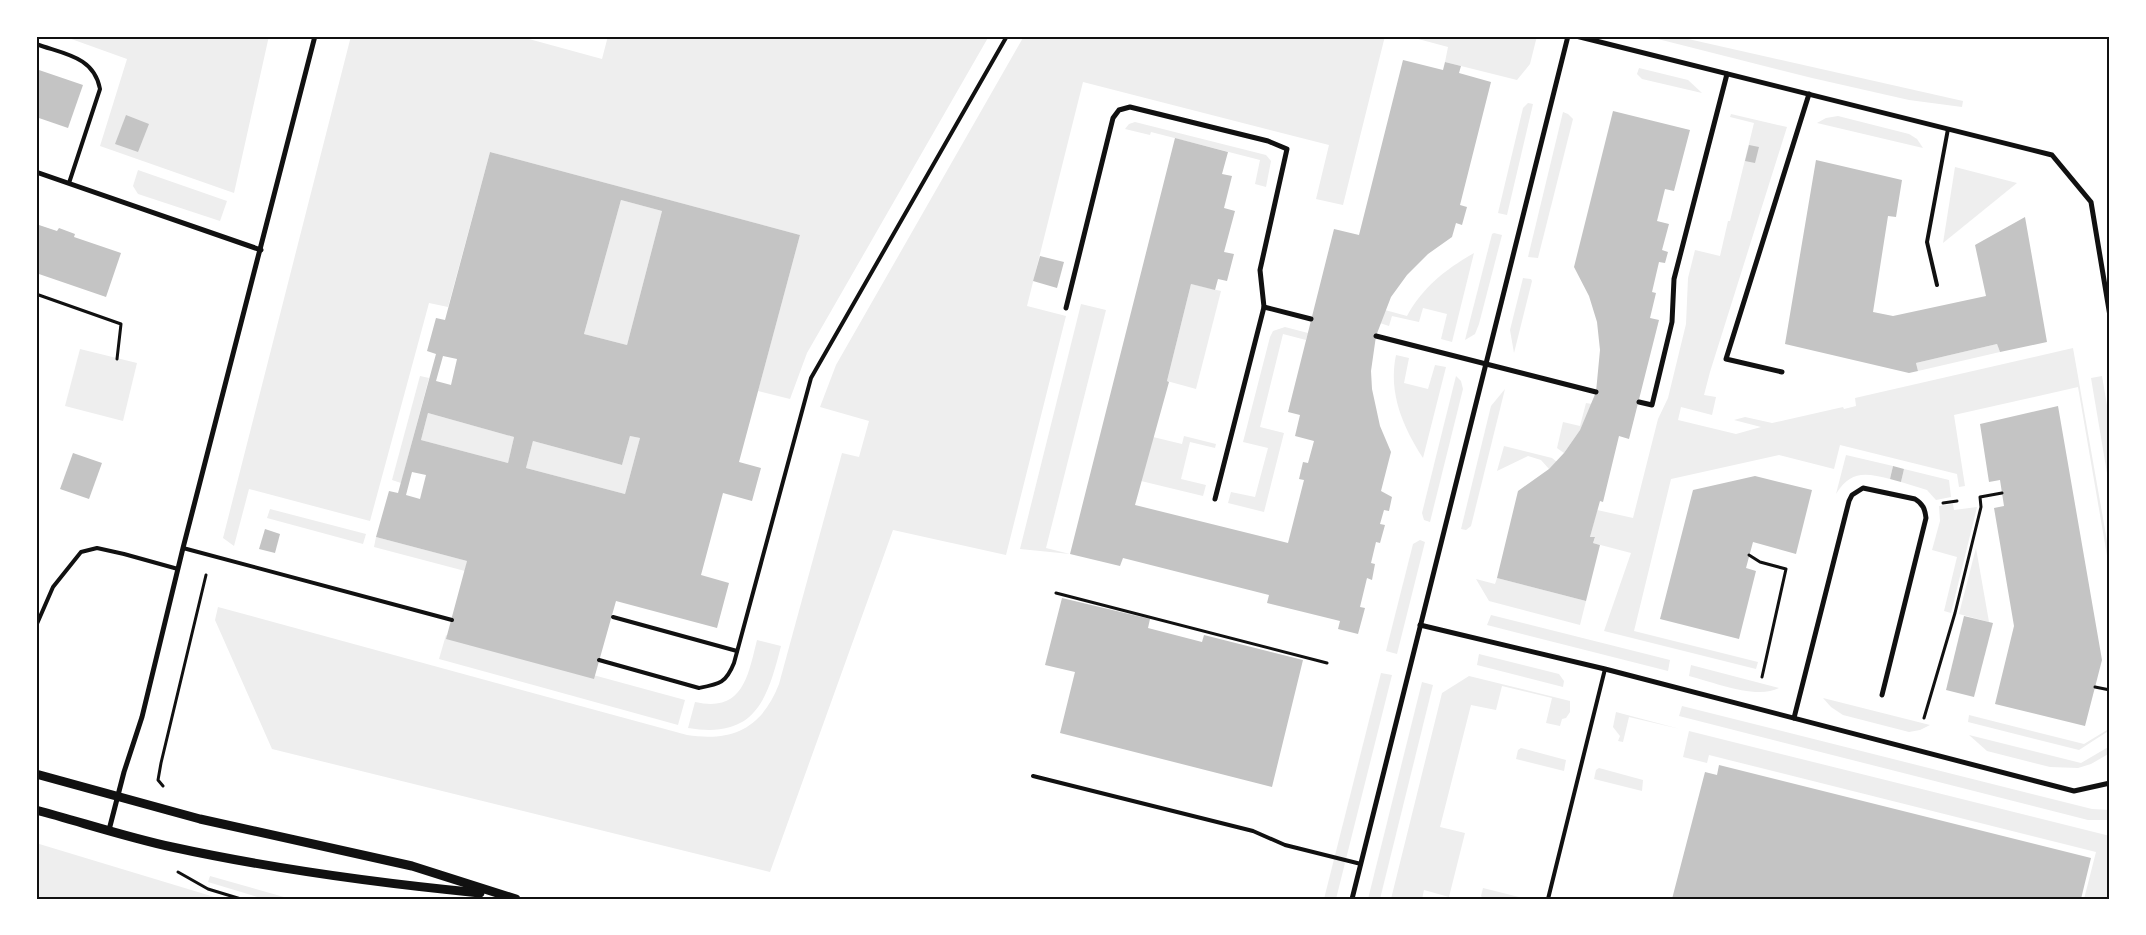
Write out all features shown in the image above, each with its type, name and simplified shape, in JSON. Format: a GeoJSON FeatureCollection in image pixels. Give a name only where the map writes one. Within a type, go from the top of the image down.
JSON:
{"type":"FeatureCollection","features":[{"type":"Feature","properties":{"kind":"street"},"geometry":{"type":"LineString","coordinates":[[109,830],[117,797],[142,717],[183,548],[315,36]]}},
{"type":"Feature","properties":{"kind":"street"},"geometry":{"type":"LineString","coordinates":[[1352,899],[1568,36]]}},
{"type":"Feature","properties":{"kind":"street"},"geometry":{"type":"LineString","coordinates":[[1576,36],[2052,155],[2091,202],[2110,316]]}},
{"type":"Feature","properties":{"kind":"street"},"geometry":{"type":"LineString","coordinates":[[1639,402],[1652,405],[1672,322],[1674,279],[1727,74]]}},
{"type":"Feature","properties":{"kind":"street"},"geometry":{"type":"LineString","coordinates":[[1782,372],[1726,359],[1809,94]]}},
{"type":"Feature","properties":{"kind":"street"},"geometry":{"type":"LineString","coordinates":[[1066,308],[1113,118],[1119,110],[1130,107],[1268,141],[1288,149],[1260,270],[1264,307],[1215,498]]}},
{"type":"Feature","properties":{"kind":"street"},"geometry":{"type":"LineString","coordinates":[[36,172],[261,250]]}},
{"type":"Feature","properties":{"kind":"street"},"geometry":{"type":"LineString","coordinates":[[1264,307],[1311,319]]}},
{"type":"Feature","properties":{"kind":"street"},"geometry":{"type":"LineString","coordinates":[[1376,336],[1596,392]]}},
{"type":"Feature","properties":{"kind":"street"},"geometry":{"type":"LineString","coordinates":[[1794,718],[1849,501],[1852,494],[1863,488],[1915,499],[1921,503],[1926,513],[1882,695]]}},
{"type":"Feature","properties":{"kind":"street"},"geometry":{"type":"LineString","coordinates":[[1420,625],[1605,669],[2074,791],[2110,783]]}},
{"type":"Feature","properties":{"kind":"street"},"geometry":{"type":"LineString","coordinates":[[36,774],[200,819],[412,866],[516,899]]}},
{"type":"Feature","properties":{"kind":"street"},"geometry":{"type":"LineString","coordinates":[[36,810],[170,846],[238,860],[411,886],[498,894]]}},
{"type":"Feature","properties":{"kind":"lane"},"geometry":{"type":"LineString","coordinates":[[599,660],[699,688],[715,685],[728,677],[737,651],[812,378],[1007,36]]}},
{"type":"Feature","properties":{"kind":"lane"},"geometry":{"type":"LineString","coordinates":[[36,44],[81,60],[92,68],[98,77],[100,89],[69,183]]}},
{"type":"Feature","properties":{"kind":"lane"},"geometry":{"type":"LineString","coordinates":[[1936,285],[1928,242],[1948,129]]}},
{"type":"Feature","properties":{"kind":"lane"},"geometry":{"type":"LineString","coordinates":[[36,626],[53,588],[81,552],[97,548],[178,569]]}},
{"type":"Feature","properties":{"kind":"lane"},"geometry":{"type":"LineString","coordinates":[[183,548],[452,620]]}},
{"type":"Feature","properties":{"kind":"lane"},"geometry":{"type":"LineString","coordinates":[[613,617],[737,651]]}},
{"type":"Feature","properties":{"kind":"lane"},"geometry":{"type":"LineString","coordinates":[[1548,899],[1605,669]]}},
{"type":"Feature","properties":{"kind":"lane"},"geometry":{"type":"LineString","coordinates":[[1033,776],[1253,831],[1284,845],[1361,864]]}},
{"type":"Feature","properties":{"kind":"path"},"geometry":{"type":"LineString","coordinates":[[36,294],[121,324],[118,359]]}},
{"type":"Feature","properties":{"kind":"path"},"geometry":{"type":"LineString","coordinates":[[1924,718],[1982,507],[1980,497],[2002,493]]}},
{"type":"Feature","properties":{"kind":"path"},"geometry":{"type":"LineString","coordinates":[[1749,555],[1760,562],[1786,569],[1762,677]]}},
{"type":"Feature","properties":{"kind":"path"},"geometry":{"type":"LineString","coordinates":[[167,790],[158,780],[160,763],[211,556]]}},
{"type":"Feature","properties":{"kind":"path"},"geometry":{"type":"LineString","coordinates":[[1056,593],[1327,663]]}},
{"type":"Feature","properties":{"kind":"path"},"geometry":{"type":"LineString","coordinates":[[2095,687],[2110,690]]}},
{"type":"Feature","properties":{"kind":"path"},"geometry":{"type":"LineString","coordinates":[[178,872],[208,889],[241,899]]}},
{"type":"Feature","properties":{"kind":"shaded area"},"geometry":{"type":"Polygon","coordinates":[[[63,36],[269,36],[234,193],[100,146],[127,59],[63,36]]]}},
{"type":"Feature","properties":{"kind":"shaded area"},"geometry":{"type":"Polygon","coordinates":[[[351,36],[518,36],[602,59],[608,36],[853,36],[869,38],[880,36],[989,36],[807,353],[790,399],[758,391],[800,235],[490,152],[448,307],[429,303],[370,521],[249,489],[234,546],[223,538],[351,36]]]}},
{"type":"Feature","properties":{"kind":"shaded area"},"geometry":{"type":"Polygon","coordinates":[[[1024,36],[1385,36],[1343,205],[1316,199],[1329,145],[1083,82],[1027,306],[1066,316],[1006,555],[893,530],[770,872],[272,749],[215,620],[218,607],[687,735],[703,737],[732,734],[744,729],[755,721],[764,712],[779,684],[842,453],[859,457],[869,421],[820,407],[836,365],[1024,36]]]}},
{"type":"Feature","properties":{"kind":"shaded area"},"geometry":{"type":"Polygon","coordinates":[[[1407,36],[1537,36],[1530,64],[1517,80],[1445,62],[1448,47],[1407,36]]]}},
{"type":"Feature","properties":{"kind":"shaded area"},"geometry":{"type":"Polygon","coordinates":[[[1646,36],[1675,36],[1963,101],[1962,107],[1909,100],[1812,78],[1646,36]]]}},
{"type":"Feature","properties":{"kind":"shaded area"},"geometry":{"type":"Polygon","coordinates":[[[1639,68],[1688,80],[1702,93],[1642,79],[1637,74],[1639,68]]]}},
{"type":"Feature","properties":{"kind":"shaded area"},"geometry":{"type":"Polygon","coordinates":[[[1528,103],[1533,104],[1507,215],[1498,213],[1523,108],[1528,103]]]}},
{"type":"Feature","properties":{"kind":"shaded area"},"geometry":{"type":"Polygon","coordinates":[[[1563,112],[1573,119],[1538,258],[1528,257],[1563,112]]]}},
{"type":"Feature","properties":{"kind":"shaded area"},"geometry":{"type":"Polygon","coordinates":[[[1731,114],[1787,127],[1704,395],[1716,397],[1712,415],[1681,407],[1678,420],[1736,434],[1761,427],[1734,420],[1745,417],[1772,423],[1843,407],[1844,409],[1856,406],[1855,398],[2073,348],[2110,558],[2110,573],[2078,387],[1954,415],[1965,486],[1959,487],[1957,474],[1840,445],[1834,469],[1779,455],[1671,479],[1634,631],[1758,662],[1756,669],[1604,631],[1631,553],[1593,543],[1595,538],[1590,537],[1597,510],[1633,518],[1658,419],[1668,398],[1686,324],[1688,278],[1695,250],[1720,256],[1754,123],[1730,117],[1731,114]]]}},
{"type":"Feature","properties":{"kind":"shaded area"},"geometry":{"type":"Polygon","coordinates":[[[1838,116],[1909,134],[1917,139],[1923,148],[1817,123],[1826,118],[1838,116]]]}},
{"type":"Feature","properties":{"kind":"shaded area"},"geometry":{"type":"Polygon","coordinates":[[[1135,122],[1266,155],[1271,161],[1266,187],[1255,184],[1260,160],[1151,132],[1150,135],[1125,129],[1129,124],[1135,122]]]}},
{"type":"Feature","properties":{"kind":"shaded area"},"geometry":{"type":"Polygon","coordinates":[[[1955,167],[2017,183],[1943,243],[1955,167]]]}},
{"type":"Feature","properties":{"kind":"shaded area"},"geometry":{"type":"Polygon","coordinates":[[[138,170],[227,201],[220,221],[138,194],[133,186],[138,170]]]}},
{"type":"Feature","properties":{"kind":"shaded area"},"geometry":{"type":"Polygon","coordinates":[[[621,200],[662,211],[627,345],[584,334],[621,200]]]}},
{"type":"Feature","properties":{"kind":"shaded area"},"geometry":{"type":"Polygon","coordinates":[[[1492,234],[1502,235],[1479,324],[1475,334],[1465,340],[1492,234]]]}},
{"type":"Feature","properties":{"kind":"shaded area"},"geometry":{"type":"Polygon","coordinates":[[[1474,253],[1452,342],[1441,339],[1447,314],[1423,308],[1419,322],[1392,316],[1389,326],[1380,323],[1385,310],[1407,316],[1420,296],[1436,280],[1474,253]]]}},
{"type":"Feature","properties":{"kind":"shaded area"},"geometry":{"type":"Polygon","coordinates":[[[1523,278],[1531,279],[1532,281],[1514,353],[1510,330],[1523,278]]]}},
{"type":"Feature","properties":{"kind":"shaded area"},"geometry":{"type":"Polygon","coordinates":[[[1191,284],[1221,291],[1196,389],[1167,381],[1191,284]]]}},
{"type":"Feature","properties":{"kind":"shaded area"},"geometry":{"type":"Polygon","coordinates":[[[1081,304],[1106,310],[1046,548],[1070,554],[1020,549],[1081,304]]]}},
{"type":"Feature","properties":{"kind":"shaded area"},"geometry":{"type":"Polygon","coordinates":[[[1285,327],[1308,333],[1306,340],[1283,334],[1260,427],[1284,433],[1264,512],[1228,503],[1231,492],[1255,497],[1268,448],[1243,442],[1270,337],[1273,331],[1285,327]]]}},
{"type":"Feature","properties":{"kind":"shaded area"},"geometry":{"type":"Polygon","coordinates":[[[1997,344],[2000,352],[1918,371],[1916,363],[1997,344]]]}},
{"type":"Feature","properties":{"kind":"shaded area"},"geometry":{"type":"Polygon","coordinates":[[[80,349],[137,363],[123,421],[65,406],[80,349]]]}},
{"type":"Feature","properties":{"kind":"shaded area"},"geometry":{"type":"Polygon","coordinates":[[[1396,355],[1409,358],[1404,383],[1428,389],[1435,365],[1446,367],[1423,458],[1409,434],[1399,409],[1394,383],[1396,355]]]}},
{"type":"Feature","properties":{"kind":"shaded area"},"geometry":{"type":"Polygon","coordinates":[[[420,376],[429,378],[401,483],[392,480],[420,376]]]}},
{"type":"Feature","properties":{"kind":"shaded area"},"geometry":{"type":"Polygon","coordinates":[[[1456,376],[1461,381],[1463,389],[1430,522],[1424,520],[1422,513],[1456,376]]]}},
{"type":"Feature","properties":{"kind":"shaded area"},"geometry":{"type":"Polygon","coordinates":[[[2102,376],[2110,423],[2110,491],[2091,378],[2102,376]]]}},
{"type":"Feature","properties":{"kind":"shaded area"},"geometry":{"type":"Polygon","coordinates":[[[1505,389],[1471,526],[1466,530],[1461,529],[1491,406],[1505,389]]]}},
{"type":"Feature","properties":{"kind":"shaded area"},"geometry":{"type":"Polygon","coordinates":[[[1586,403],[1592,404],[1580,430],[1564,453],[1557,448],[1563,422],[1580,426],[1586,403]]]}},
{"type":"Feature","properties":{"kind":"shaded area"},"geometry":{"type":"Polygon","coordinates":[[[428,413],[514,437],[508,463],[421,440],[428,413]]]}},
{"type":"Feature","properties":{"kind":"shaded area"},"geometry":{"type":"Polygon","coordinates":[[[630,436],[640,438],[625,494],[526,468],[533,441],[622,465],[630,436]]]}},
{"type":"Feature","properties":{"kind":"shaded area"},"geometry":{"type":"Polygon","coordinates":[[[1184,436],[1216,444],[1215,448],[1190,442],[1181,479],[1206,485],[1203,496],[1141,481],[1153,437],[1182,444],[1184,436]]]}},
{"type":"Feature","properties":{"kind":"shaded area"},"geometry":{"type":"Polygon","coordinates":[[[1504,446],[1552,458],[1557,462],[1549,469],[1541,460],[1528,456],[1497,471],[1504,446]]]}},
{"type":"Feature","properties":{"kind":"shaded area"},"geometry":{"type":"Polygon","coordinates":[[[1846,455],[1893,466],[1890,479],[1873,475],[1859,475],[1847,481],[1836,494],[1846,455]]]}},
{"type":"Feature","properties":{"kind":"shaded area"},"geometry":{"type":"Polygon","coordinates":[[[1904,469],[1949,480],[1951,497],[1936,500],[1927,490],[1901,482],[1904,469]]]}},
{"type":"Feature","properties":{"kind":"shaded area"},"geometry":{"type":"Polygon","coordinates":[[[1953,504],[1954,510],[1977,507],[1951,613],[1944,611],[1957,557],[1932,550],[1940,521],[1939,506],[1953,504]]]}},
{"type":"Feature","properties":{"kind":"shaded area"},"geometry":{"type":"Polygon","coordinates":[[[270,509],[366,534],[363,544],[267,518],[270,509]]]}},
{"type":"Feature","properties":{"kind":"shaded area"},"geometry":{"type":"Polygon","coordinates":[[[376,537],[467,561],[465,571],[374,547],[376,537]]]}},
{"type":"Feature","properties":{"kind":"shaded area"},"geometry":{"type":"Polygon","coordinates":[[[1420,540],[1425,542],[1397,654],[1386,651],[1413,544],[1420,540]]]}},
{"type":"Feature","properties":{"kind":"shaded area"},"geometry":{"type":"Polygon","coordinates":[[[1976,548],[1989,622],[1959,614],[1976,548]]]}},
{"type":"Feature","properties":{"kind":"shaded area"},"geometry":{"type":"Polygon","coordinates":[[[1497,578],[1586,601],[1580,625],[1489,601],[1476,579],[1495,584],[1497,578]]]}},
{"type":"Feature","properties":{"kind":"shaded area"},"geometry":{"type":"Polygon","coordinates":[[[1491,615],[1670,660],[1668,671],[1487,625],[1491,615]]]}},
{"type":"Feature","properties":{"kind":"shaded area"},"geometry":{"type":"Polygon","coordinates":[[[446,635],[685,700],[678,725],[439,659],[446,635]]]}},
{"type":"Feature","properties":{"kind":"shaded area"},"geometry":{"type":"Polygon","coordinates":[[[757,640],[781,646],[770,684],[754,712],[743,721],[729,728],[711,730],[688,728],[695,702],[711,704],[724,702],[741,689],[757,640]]]}},
{"type":"Feature","properties":{"kind":"shaded area"},"geometry":{"type":"Polygon","coordinates":[[[1479,654],[1559,674],[1564,681],[1563,687],[1477,665],[1479,654]]]}},
{"type":"Feature","properties":{"kind":"shaded area"},"geometry":{"type":"Polygon","coordinates":[[[1691,665],[1779,688],[1759,692],[1722,686],[1689,676],[1691,665]]]}},
{"type":"Feature","properties":{"kind":"shaded area"},"geometry":{"type":"Polygon","coordinates":[[[1381,673],[1392,675],[1336,899],[1324,899],[1381,673]]]}},
{"type":"Feature","properties":{"kind":"shaded area"},"geometry":{"type":"Polygon","coordinates":[[[1469,676],[1570,701],[1570,712],[1566,718],[1562,719],[1560,726],[1546,723],[1552,698],[1502,686],[1496,710],[1471,705],[1440,827],[1465,833],[1449,897],[1424,890],[1422,899],[1391,899],[1442,693],[1469,676]]]}},
{"type":"Feature","properties":{"kind":"shaded area"},"geometry":{"type":"Polygon","coordinates":[[[1422,682],[1433,685],[1380,899],[1368,899],[1422,682]]]}},
{"type":"Feature","properties":{"kind":"shaded area"},"geometry":{"type":"Polygon","coordinates":[[[1823,698],[1930,725],[1920,730],[1909,732],[1843,715],[1831,707],[1823,698]]]}},
{"type":"Feature","properties":{"kind":"shaded area"},"geometry":{"type":"Polygon","coordinates":[[[1682,706],[2092,809],[2110,810],[2110,820],[2088,820],[1679,716],[1682,706]]]}},
{"type":"Feature","properties":{"kind":"shaded area"},"geometry":{"type":"Polygon","coordinates":[[[1616,712],[1680,729],[1629,717],[1623,742],[1618,741],[1620,736],[1613,727],[1616,712]]]}},
{"type":"Feature","properties":{"kind":"shaded area"},"geometry":{"type":"Polygon","coordinates":[[[1969,715],[2084,744],[2107,730],[2110,720],[2110,730],[2079,750],[1968,722],[1969,715]]]}},
{"type":"Feature","properties":{"kind":"shaded area"},"geometry":{"type":"Polygon","coordinates":[[[1689,731],[2110,836],[2110,899],[2084,899],[2096,852],[1709,755],[1707,763],[1683,757],[1689,731]]]}},
{"type":"Feature","properties":{"kind":"shaded area"},"geometry":{"type":"Polygon","coordinates":[[[1969,735],[2081,763],[2110,746],[2110,753],[2091,764],[2078,768],[2050,767],[1987,751],[1969,735]]]}},
{"type":"Feature","properties":{"kind":"shaded area"},"geometry":{"type":"Polygon","coordinates":[[[1521,748],[1566,760],[1564,771],[1516,759],[1518,750],[1521,748]]]}},
{"type":"Feature","properties":{"kind":"shaded area"},"geometry":{"type":"Polygon","coordinates":[[[1599,768],[1643,780],[1642,791],[1594,779],[1596,770],[1599,768]]]}},
{"type":"Feature","properties":{"kind":"shaded area"},"geometry":{"type":"Polygon","coordinates":[[[36,843],[221,899],[36,899],[36,843]]]}},
{"type":"Feature","properties":{"kind":"shaded area"},"geometry":{"type":"Polygon","coordinates":[[[210,876],[291,899],[264,899],[208,882],[210,876]]]}},
{"type":"Feature","properties":{"kind":"shaded area"},"geometry":{"type":"Polygon","coordinates":[[[1483,888],[1527,899],[1484,899],[1481,896],[1483,888]]]}},
{"type":"Feature","properties":{"kind":"building"},"geometry":{"type":"Polygon","coordinates":[[[1403,60],[1443,70],[1445,62],[1461,66],[1459,73],[1491,82],[1460,205],[1467,207],[1462,225],[1456,223],[1452,237],[1428,254],[1407,275],[1391,297],[1376,336],[1371,371],[1372,389],[1380,426],[1391,452],[1381,491],[1392,497],[1389,511],[1384,510],[1380,524],[1385,525],[1380,543],[1376,542],[1371,563],[1375,564],[1372,580],[1367,578],[1360,607],[1365,608],[1358,634],[1338,629],[1340,621],[1267,603],[1269,595],[1123,558],[1120,566],[1070,554],[1175,138],[1228,152],[1222,174],[1232,176],[1224,208],[1235,211],[1224,252],[1234,254],[1227,281],[1218,279],[1215,290],[1191,284],[1167,381],[1169,382],[1135,505],[1288,543],[1304,480],[1299,479],[1303,462],[1308,463],[1314,441],[1295,436],[1300,415],[1288,412],[1334,229],[1359,235],[1403,60]]]}},
{"type":"Feature","properties":{"kind":"building"},"geometry":{"type":"Polygon","coordinates":[[[36,69],[83,85],[68,128],[36,117],[36,69]]]}},
{"type":"Feature","properties":{"kind":"building"},"geometry":{"type":"Polygon","coordinates":[[[1613,111],[1690,130],[1674,191],[1665,189],[1657,221],[1669,224],[1662,250],[1668,252],[1665,263],[1659,262],[1652,292],[1656,293],[1650,318],[1659,320],[1629,439],[1619,436],[1603,502],[1600,501],[1590,537],[1595,537],[1593,543],[1600,545],[1586,601],[1497,578],[1518,491],[1549,469],[1564,453],[1580,430],[1596,392],[1600,350],[1597,322],[1589,296],[1574,267],[1613,111]]]}},
{"type":"Feature","properties":{"kind":"building"},"geometry":{"type":"Polygon","coordinates":[[[126,115],[149,124],[138,152],[115,144],[126,115]]]}},
{"type":"Feature","properties":{"kind":"building"},"geometry":{"type":"Polygon","coordinates":[[[1749,145],[1759,147],[1755,163],[1745,161],[1749,145]]]}},
{"type":"Feature","properties":{"kind":"building"},"geometry":{"type":"Polygon","coordinates":[[[490,152],[800,235],[739,462],[761,468],[752,501],[723,493],[701,575],[729,583],[717,628],[616,601],[594,679],[446,639],[467,561],[376,537],[389,491],[398,493],[436,354],[427,351],[436,318],[445,320],[490,152]],[[621,200],[584,334],[627,345],[662,211],[621,200]],[[443,356],[436,381],[451,385],[457,359],[443,356]],[[428,413],[421,440],[508,463],[514,437],[428,413]],[[630,436],[622,465],[533,441],[526,468],[625,494],[640,438],[630,436]],[[412,472],[406,495],[420,499],[426,475],[412,472]]]}},
{"type":"Feature","properties":{"kind":"building"},"geometry":{"type":"Polygon","coordinates":[[[1816,160],[1902,180],[1896,217],[1888,216],[1873,312],[1893,316],[1986,296],[1975,245],[2025,217],[2047,342],[2000,352],[1997,344],[1916,363],[1918,371],[1909,373],[1785,344],[1816,160]]]}},
{"type":"Feature","properties":{"kind":"building"},"geometry":{"type":"Polygon","coordinates":[[[36,224],[57,231],[59,228],[75,234],[74,237],[121,253],[106,297],[36,273],[36,224]]]}},
{"type":"Feature","properties":{"kind":"building"},"geometry":{"type":"Polygon","coordinates":[[[1040,256],[1064,262],[1057,288],[1033,281],[1040,256]]]}},
{"type":"Feature","properties":{"kind":"building"},"geometry":{"type":"Polygon","coordinates":[[[2058,406],[2102,660],[2085,726],[1995,704],[2014,626],[1994,508],[2004,506],[2000,480],[1989,482],[1980,424],[2058,406]]]}},
{"type":"Feature","properties":{"kind":"building"},"geometry":{"type":"Polygon","coordinates":[[[73,453],[102,463],[89,499],[60,489],[73,453]]]}},
{"type":"Feature","properties":{"kind":"building"},"geometry":{"type":"Polygon","coordinates":[[[1893,466],[1904,469],[1901,482],[1890,479],[1893,466]]]}},
{"type":"Feature","properties":{"kind":"building"},"geometry":{"type":"Polygon","coordinates":[[[1755,476],[1812,490],[1796,554],[1753,542],[1746,568],[1756,571],[1739,639],[1660,619],[1693,490],[1755,476]]]}},
{"type":"Feature","properties":{"kind":"building"},"geometry":{"type":"Polygon","coordinates":[[[265,529],[280,534],[275,553],[259,549],[265,529]]]}},
{"type":"Feature","properties":{"kind":"building"},"geometry":{"type":"Polygon","coordinates":[[[1062,598],[1150,619],[1148,628],[1202,642],[1204,635],[1303,660],[1272,787],[1060,733],[1075,672],[1045,665],[1062,598]]]}},
{"type":"Feature","properties":{"kind":"building"},"geometry":{"type":"Polygon","coordinates":[[[1964,616],[1993,623],[1974,697],[1946,690],[1964,616]]]}},
{"type":"Feature","properties":{"kind":"building"},"geometry":{"type":"Polygon","coordinates":[[[1719,765],[2091,858],[2081,899],[1672,899],[1705,772],[1717,775],[1719,765]]]}}]}
